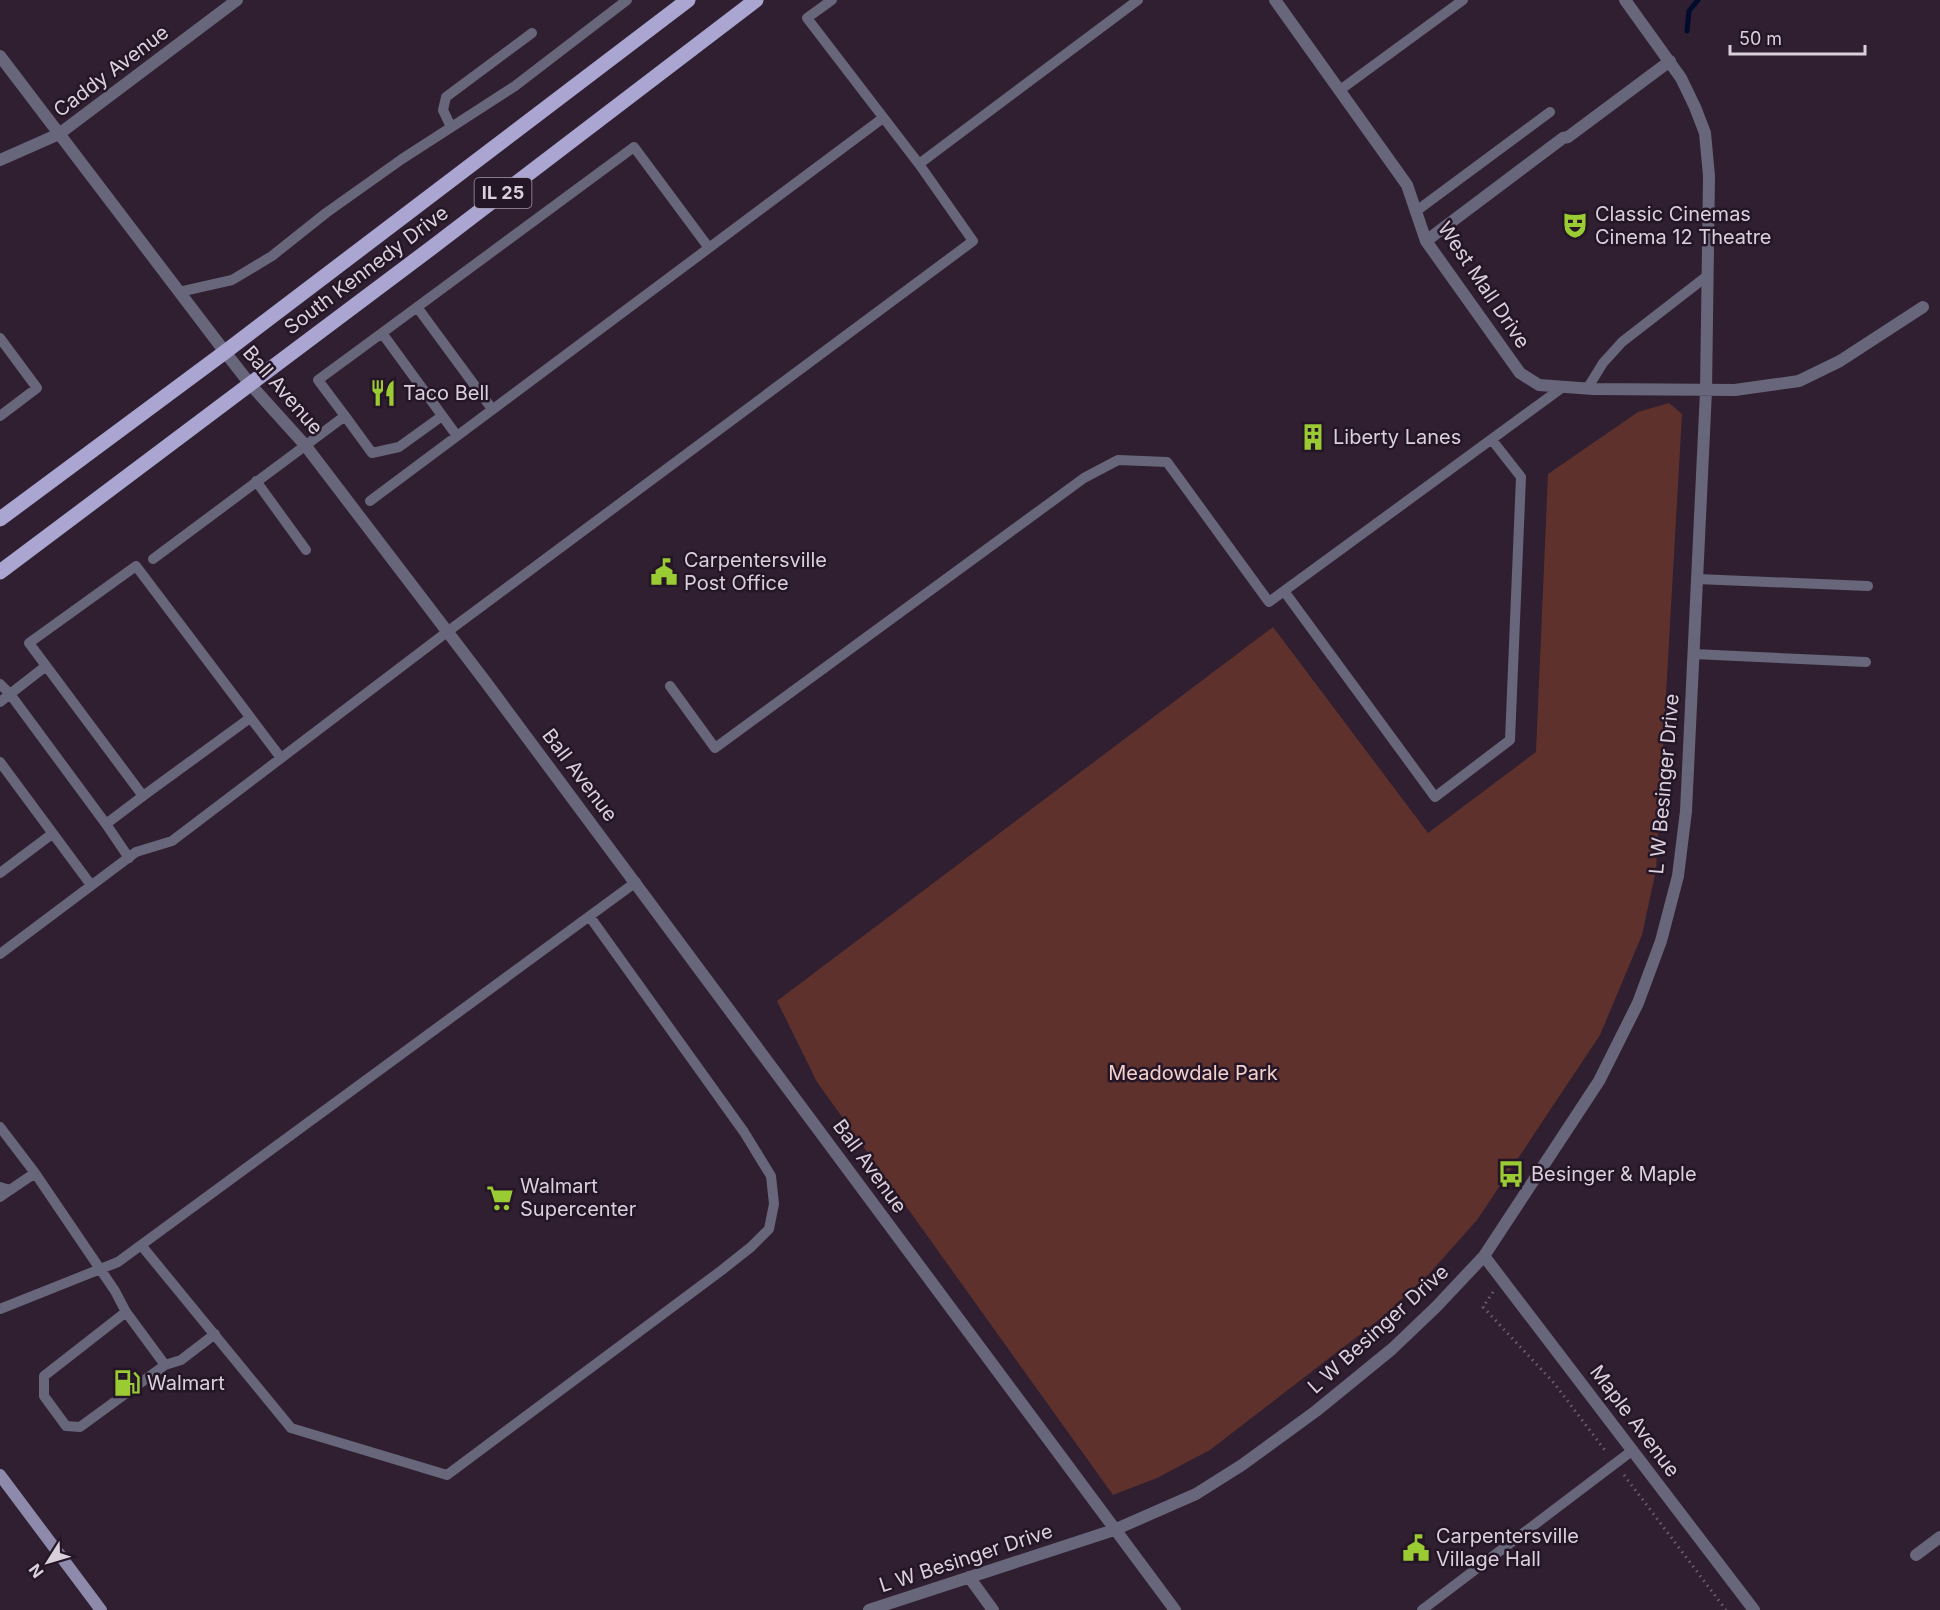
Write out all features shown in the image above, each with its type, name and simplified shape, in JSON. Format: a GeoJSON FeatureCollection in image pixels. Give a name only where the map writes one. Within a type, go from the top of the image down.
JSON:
{"type":"FeatureCollection","features":[{"type":"Feature","properties":{"kind":"main road","name":"South Kennedy Drive"},"geometry":{"type":"LineString","coordinates":[[2,514],[225,352],[688,0]]}},
{"type":"Feature","properties":{"kind":"main road","name":"South Kennedy Drive"},"geometry":{"type":"LineString","coordinates":[[2,571],[756,0]]}},
{"type":"Feature","properties":{"kind":"street","name":"Caddy Avenue"},"geometry":{"type":"LineString","coordinates":[[0,160],[59,134],[237,0]]}},
{"type":"Feature","properties":{"kind":"street","name":"West Mall Drive"},"geometry":{"type":"LineString","coordinates":[[1275,0],[1407,185],[1426,241],[1520,373],[1539,385],[1587,389],[1706,391],[1735,390],[1799,381],[1849,356],[1923,307]]}},
{"type":"Feature","properties":{"kind":"street","name":"L W Besinger Drive"},"geometry":{"type":"LineString","coordinates":[[869,1610],[1114,1530],[1196,1494],[1316,1411],[1392,1349],[1484,1256],[1599,1080],[1638,1003],[1661,941],[1678,876],[1686,812],[1706,391],[1709,176],[1705,133],[1686,87],[1625,0]]}},
{"type":"Feature","properties":{"kind":"street","name":"Ball Avenue"},"geometry":{"type":"LineString","coordinates":[[0,56],[225,352],[250,384],[305,445],[447,632],[636,882],[1175,1610]]}},
{"type":"Feature","properties":{"kind":"street"},"geometry":{"type":"LineString","coordinates":[[1426,241],[1563,138],[1568,137],[1670,62]]}},
{"type":"Feature","properties":{"kind":"street","name":"Maple Avenue"},"geometry":{"type":"LineString","coordinates":[[1484,1256],[1754,1610]]}},
{"type":"Feature","properties":{"kind":"street"},"geometry":{"type":"LineString","coordinates":[[0,1475],[101,1610]]}},
{"type":"Feature","properties":{"kind":"street"},"geometry":{"type":"LineString","coordinates":[[1916,1555],[1940,1537]]}},
{"type":"Feature","properties":{"kind":"street"},"geometry":{"type":"LineString","coordinates":[[969,1576],[993,1610]]}},
{"type":"Feature","properties":{"kind":"lane"},"geometry":{"type":"LineString","coordinates":[[179,292],[232,280],[272,256],[402,159],[515,86],[627,0]]}},
{"type":"Feature","properties":{"kind":"lane"},"geometry":{"type":"LineString","coordinates":[[0,954],[136,852],[172,841],[447,632],[973,241],[919,164],[807,18],[832,0]]}},
{"type":"Feature","properties":{"kind":"lane"},"geometry":{"type":"LineString","coordinates":[[919,164],[1138,0]]}},
{"type":"Feature","properties":{"kind":"lane"},"geometry":{"type":"LineString","coordinates":[[1340,90],[1463,0]]}},
{"type":"Feature","properties":{"kind":"lane"},"geometry":{"type":"LineString","coordinates":[[451,127],[443,110],[446,98],[532,33]]}},
{"type":"Feature","properties":{"kind":"lane"},"geometry":{"type":"LineString","coordinates":[[1415,212],[1550,112]]}},
{"type":"Feature","properties":{"kind":"lane"},"geometry":{"type":"LineString","coordinates":[[370,501],[883,118]]}},
{"type":"Feature","properties":{"kind":"lane"},"geometry":{"type":"LineString","coordinates":[[442,416],[399,447],[372,453],[318,380],[634,147],[708,248]]}},
{"type":"Feature","properties":{"kind":"lane"},"geometry":{"type":"LineString","coordinates":[[1587,389],[1603,363],[1622,342],[1707,276]]}},
{"type":"Feature","properties":{"kind":"lane"},"geometry":{"type":"LineString","coordinates":[[417,308],[492,409]]}},
{"type":"Feature","properties":{"kind":"lane"},"geometry":{"type":"LineString","coordinates":[[382,333],[457,436]]}},
{"type":"Feature","properties":{"kind":"lane"},"geometry":{"type":"LineString","coordinates":[[0,338],[37,388],[0,416]]}},
{"type":"Feature","properties":{"kind":"lane"},"geometry":{"type":"LineString","coordinates":[[670,686],[715,748],[1084,478],[1118,460],[1167,462],[1269,602],[1563,387]]}},
{"type":"Feature","properties":{"kind":"lane"},"geometry":{"type":"LineString","coordinates":[[153,558],[345,416]]}},
{"type":"Feature","properties":{"kind":"lane"},"geometry":{"type":"LineString","coordinates":[[1284,591],[1435,797],[1510,740],[1521,477],[1492,440]]}},
{"type":"Feature","properties":{"kind":"lane"},"geometry":{"type":"LineString","coordinates":[[256,481],[306,550]]}},
{"type":"Feature","properties":{"kind":"lane"},"geometry":{"type":"LineString","coordinates":[[143,796],[29,642],[136,566],[281,758]]}},
{"type":"Feature","properties":{"kind":"lane"},"geometry":{"type":"LineString","coordinates":[[1697,579],[1868,586]]}},
{"type":"Feature","properties":{"kind":"lane"},"geometry":{"type":"LineString","coordinates":[[1693,654],[1866,662]]}},
{"type":"Feature","properties":{"kind":"lane"},"geometry":{"type":"LineString","coordinates":[[0,702],[46,666]]}},
{"type":"Feature","properties":{"kind":"lane"},"geometry":{"type":"LineString","coordinates":[[0,684],[10,694],[129,858]]}},
{"type":"Feature","properties":{"kind":"lane"},"geometry":{"type":"LineString","coordinates":[[106,824],[250,718]]}},
{"type":"Feature","properties":{"kind":"lane"},"geometry":{"type":"LineString","coordinates":[[0,762],[91,885]]}},
{"type":"Feature","properties":{"kind":"lane"},"geometry":{"type":"LineString","coordinates":[[0,873],[52,834]]}},
{"type":"Feature","properties":{"kind":"lane"},"geometry":{"type":"LineString","coordinates":[[0,1309],[118,1262],[636,882]]}},
{"type":"Feature","properties":{"kind":"lane"},"geometry":{"type":"LineString","coordinates":[[141,1245],[291,1428],[447,1474],[722,1270],[752,1247],[769,1229],[774,1204],[771,1176],[744,1132],[590,916]]}},
{"type":"Feature","properties":{"kind":"lane"},"geometry":{"type":"LineString","coordinates":[[0,1127],[35,1173],[126,1312],[165,1365]]}},
{"type":"Feature","properties":{"kind":"lane"},"geometry":{"type":"LineString","coordinates":[[0,1197],[5,1188],[35,1173]]}},
{"type":"Feature","properties":{"kind":"lane"},"geometry":{"type":"LineString","coordinates":[[126,1312],[44,1376],[44,1396],[66,1426],[80,1427],[165,1365],[181,1360],[215,1334]]}},
{"type":"Feature","properties":{"kind":"lane"},"geometry":{"type":"LineString","coordinates":[[1422,1610],[1633,1450]]}},
{"type":"Feature","properties":{"kind":"path"},"geometry":{"type":"LineString","coordinates":[[1501,1279],[1483,1307],[1554,1383],[1726,1610]]}},
{"type":"Feature","properties":{"kind":"green space","name":"Meadowdale Park"},"geometry":{"type":"Polygon","coordinates":[[[1669,403],[1682,414],[1656,870],[1642,935],[1600,1035],[1477,1220],[1429,1274],[1380,1319],[1210,1450],[1157,1478],[1113,1495],[817,1082],[777,1001],[1273,627],[1428,833],[1536,752],[1548,474],[1638,412],[1669,403]]]}},
{"type":"Feature","properties":{"kind":"waterway"},"geometry":{"type":"LineString","coordinates":[[1687,31],[1689,11],[1698,0]]}},
{"type":"Feature","properties":{"kind":"place","name":"Classic Cinemas Cinema 12 Theatre"},"geometry":{"type":"Point","coordinates":[1575,225]}},
{"type":"Feature","properties":{"kind":"place","name":"Taco Bell"},"geometry":{"type":"Point","coordinates":[383,393]}},
{"type":"Feature","properties":{"kind":"place","name":"Liberty Lanes"},"geometry":{"type":"Point","coordinates":[1313,437]}},
{"type":"Feature","properties":{"kind":"place","name":"Carpentersville Post Office"},"geometry":{"type":"Point","coordinates":[664,572]}},
{"type":"Feature","properties":{"kind":"place","name":"Besinger & Maple"},"geometry":{"type":"Point","coordinates":[1511,1174]}},
{"type":"Feature","properties":{"kind":"place","name":"Walmart Supercenter"},"geometry":{"type":"Point","coordinates":[500,1198]}},
{"type":"Feature","properties":{"kind":"place","name":"Walmart"},"geometry":{"type":"Point","coordinates":[127,1383]}},
{"type":"Feature","properties":{"kind":"place","name":"Carpentersville Village Hall"},"geometry":{"type":"Point","coordinates":[1416,1548]}}]}
